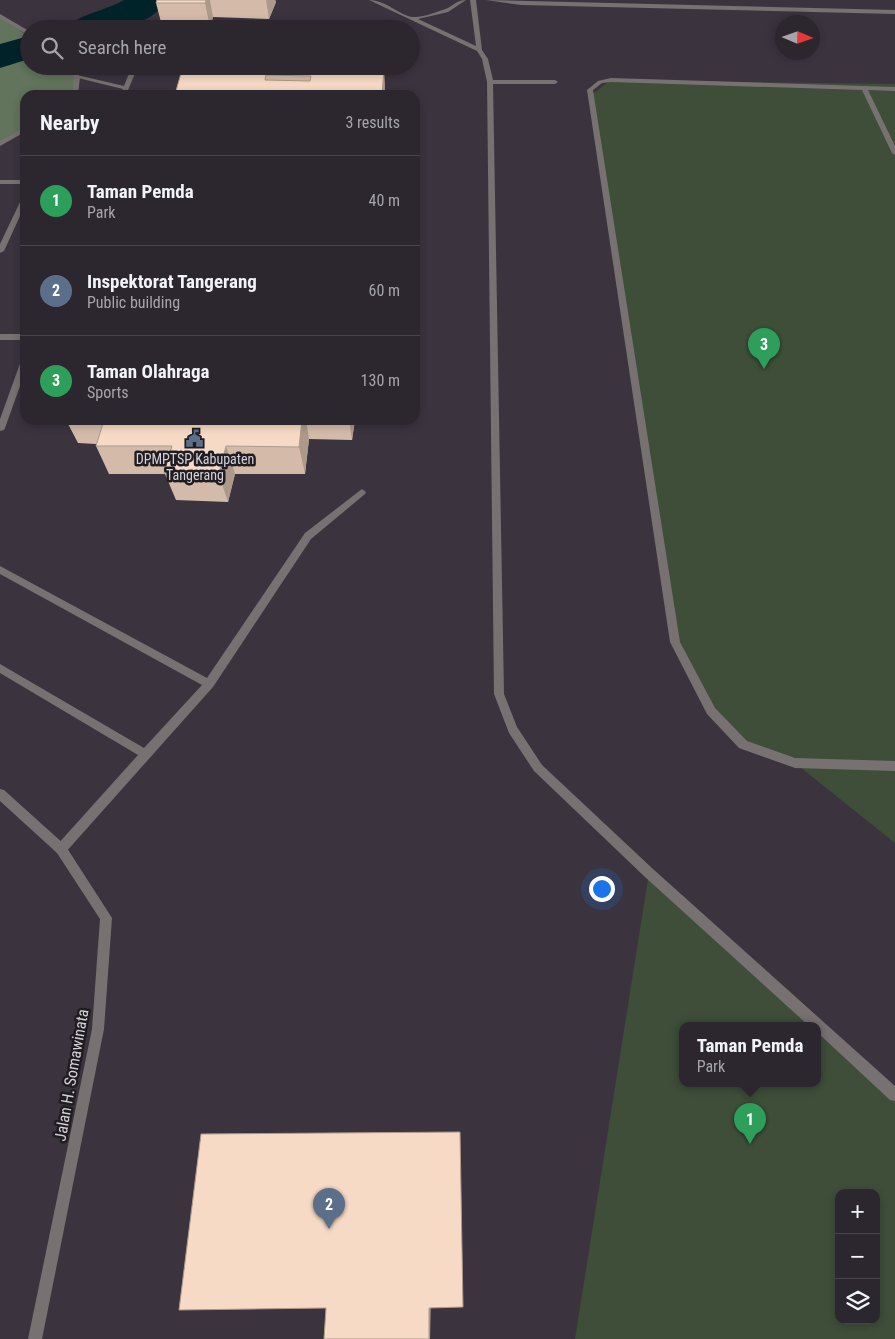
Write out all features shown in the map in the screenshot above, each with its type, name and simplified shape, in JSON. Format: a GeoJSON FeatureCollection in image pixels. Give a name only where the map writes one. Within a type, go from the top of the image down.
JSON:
{"type":"FeatureCollection","features":[{"type":"Feature","properties":{"kind":"street"},"geometry":{"type":"LineString","coordinates":[[372,0],[412,19],[442,13],[454,8],[463,0]]}},
{"type":"Feature","properties":{"kind":"street"},"geometry":{"type":"LineString","coordinates":[[473,0],[479,50]]}},
{"type":"Feature","properties":{"kind":"street"},"geometry":{"type":"LineString","coordinates":[[489,0],[521,3],[895,12]]}},
{"type":"Feature","properties":{"kind":"street"},"geometry":{"type":"LineString","coordinates":[[0,16],[20,28]]}},
{"type":"Feature","properties":{"kind":"street"},"geometry":{"type":"LineString","coordinates":[[420,23],[479,50],[486,59],[490,82],[499,694],[513,730],[538,768],[649,873],[814,1022]]}},
{"type":"Feature","properties":{"kind":"street"},"geometry":{"type":"LineString","coordinates":[[76,90],[77,77],[126,88],[131,75]]}},
{"type":"Feature","properties":{"kind":"street"},"geometry":{"type":"LineString","coordinates":[[895,89],[611,80],[600,82],[590,90],[675,642],[711,711],[743,745],[796,763],[895,766]]}},
{"type":"Feature","properties":{"kind":"street"},"geometry":{"type":"LineString","coordinates":[[490,82],[555,82]]}},
{"type":"Feature","properties":{"kind":"street"},"geometry":{"type":"LineString","coordinates":[[865,89],[895,153]]}},
{"type":"Feature","properties":{"kind":"street"},"geometry":{"type":"LineString","coordinates":[[0,144],[20,132]]}},
{"type":"Feature","properties":{"kind":"street"},"geometry":{"type":"LineString","coordinates":[[0,182],[20,182]]}},
{"type":"Feature","properties":{"kind":"street"},"geometry":{"type":"LineString","coordinates":[[0,251],[20,209]]}},
{"type":"Feature","properties":{"kind":"street"},"geometry":{"type":"LineString","coordinates":[[0,336],[20,337]]}},
{"type":"Feature","properties":{"kind":"street"},"geometry":{"type":"LineString","coordinates":[[1,428],[20,375]]}},
{"type":"Feature","properties":{"kind":"street"},"geometry":{"type":"LineString","coordinates":[[61,850],[209,684],[308,536],[362,492]]}},
{"type":"Feature","properties":{"kind":"street"},"geometry":{"type":"LineString","coordinates":[[0,570],[209,684]]}},
{"type":"Feature","properties":{"kind":"street"},"geometry":{"type":"LineString","coordinates":[[0,668],[145,754]]}},
{"type":"Feature","properties":{"kind":"street","name":"Jalan H. Somawinata"},"geometry":{"type":"LineString","coordinates":[[0,794],[61,850],[106,918],[98,1029],[35,1339]]}},
{"type":"Feature","properties":{"kind":"street"},"geometry":{"type":"LineString","coordinates":[[821,1029],[895,1095]]}},
{"type":"Feature","properties":{"kind":"green space"},"geometry":{"type":"Polygon","coordinates":[[[0,16],[20,30],[20,75],[75,75],[77,77],[76,90],[20,90],[20,132],[0,144],[0,16]]]}},
{"type":"Feature","properties":{"kind":"green space"},"geometry":{"type":"Polygon","coordinates":[[[611,80],[895,84],[895,843],[795,763],[743,745],[711,711],[675,642],[590,96],[611,80]]]}},
{"type":"Feature","properties":{"kind":"green space"},"geometry":{"type":"Polygon","coordinates":[[[649,873],[814,1022],[679,1022],[679,1087],[821,1087],[821,1028],[895,1095],[895,1339],[575,1339],[649,873]]]}},
{"type":"Feature","properties":{"kind":"building"},"geometry":{"type":"Polygon","coordinates":[[[157,0],[206,0],[205,3],[156,3],[157,0]]]}},
{"type":"Feature","properties":{"kind":"building"},"geometry":{"type":"Polygon","coordinates":[[[180,75],[266,75],[384,75],[382,90],[176,90],[180,75]],[[266,75],[265,80],[310,81],[311,76],[266,75]]]}},
{"type":"Feature","properties":{"kind":"building"},"geometry":{"type":"Polygon","coordinates":[[[102,425],[301,425],[299,447],[226,446],[219,475],[164,473],[172,446],[96,446],[102,425]]]}},
{"type":"Feature","properties":{"kind":"building"},"geometry":{"type":"Polygon","coordinates":[[[460,1132],[463,1307],[429,1308],[429,1339],[324,1339],[326,1308],[179,1310],[201,1134],[460,1132]]]}},
{"type":"Feature","properties":{"kind":"waterway"},"geometry":{"type":"LineString","coordinates":[[112,20],[124,16],[149,0]]}},
{"type":"Feature","properties":{"kind":"waterway"},"geometry":{"type":"LineString","coordinates":[[0,56],[20,50]]}},
{"type":"Feature","properties":{"kind":"place","name":"Taman Olahraga"},"geometry":{"type":"Point","coordinates":[764,369]}},
{"type":"Feature","properties":{"kind":"place","name":"DPMPTSP Kabupaten Tangerang"},"geometry":{"type":"Point","coordinates":[195,439]}},
{"type":"Feature","properties":{"kind":"place","name":"Taman Pemda"},"geometry":{"type":"Point","coordinates":[750,1144]}},
{"type":"Feature","properties":{"kind":"place","name":"Inspektorat Tangerang"},"geometry":{"type":"Point","coordinates":[329,1229]}}]}
